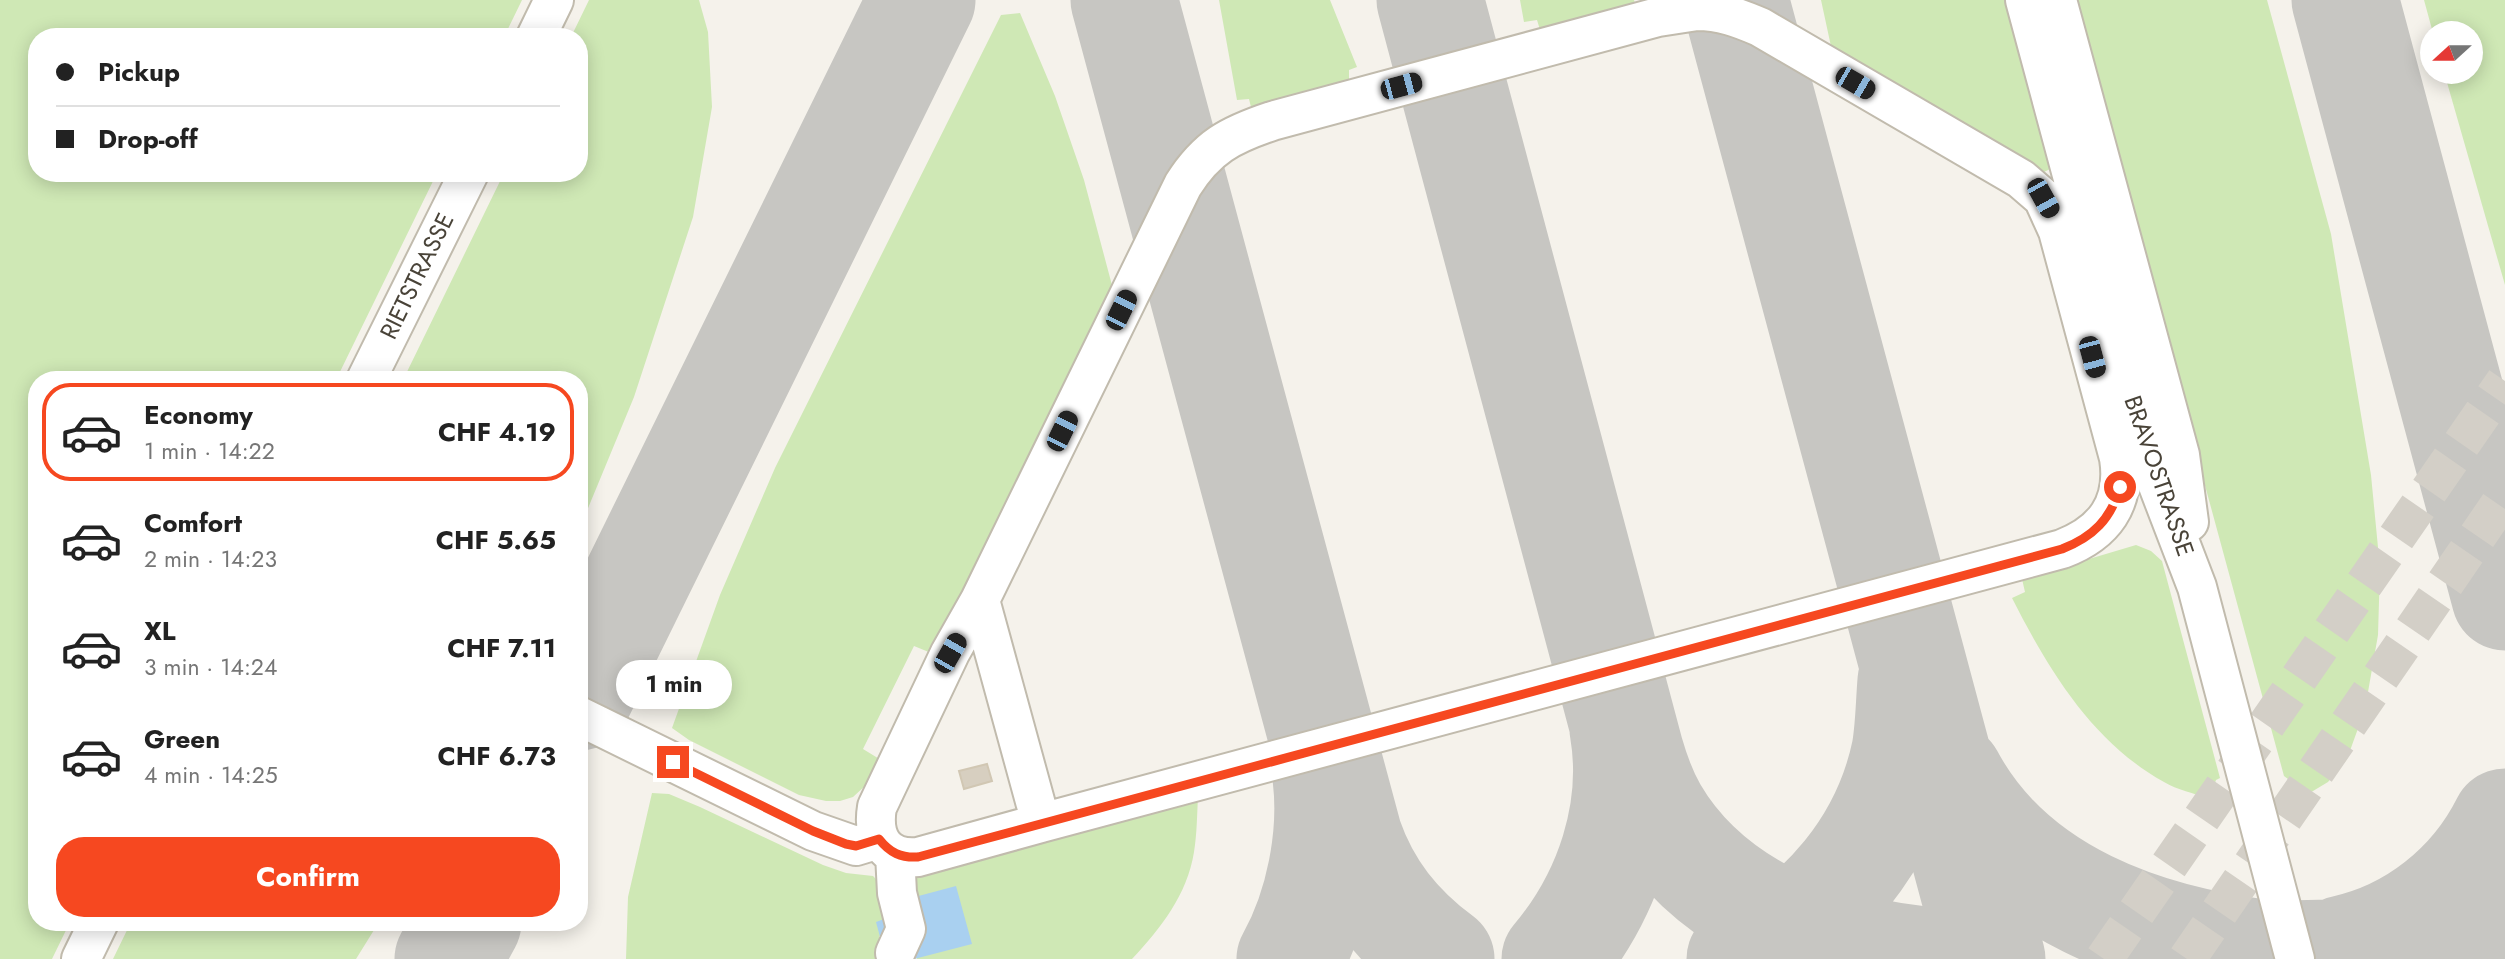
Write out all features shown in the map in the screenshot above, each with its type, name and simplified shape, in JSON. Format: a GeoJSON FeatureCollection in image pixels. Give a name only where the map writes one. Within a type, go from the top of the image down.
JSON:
{"type":"FeatureCollection","features":[{"type":"Feature","properties":{"kind":"lane"},"geometry":{"type":"LineString","coordinates":[[540,28],[554,0]]}},
{"type":"Feature","properties":{"kind":"lane","name":"BRAVOSTRASSE"},"geometry":{"type":"LineString","coordinates":[[2025,0],[2149,462],[2197,587],[2295,959]]}},
{"type":"Feature","properties":{"kind":"lane","name":"BRAVOSTRASSE"},"geometry":{"type":"LineString","coordinates":[[2057,0],[2180,455],[2197,587]]}},
{"type":"Feature","properties":{"kind":"lane"},"geometry":{"type":"LineString","coordinates":[[588,720],[813,831],[856,846],[887,847],[906,858],[918,857],[2077,543],[2095,531],[2109,515],[2119,494],[2121,473],[2058,231],[2043,198],[2021,179],[1760,27],[1717,11],[1696,11],[1658,17],[1250,128],[1220,143],[1203,156],[1183,185],[980,600],[950,653],[877,807],[875,829],[887,847],[906,929],[895,953]]}},
{"type":"Feature","properties":{"kind":"lane","name":"RIETSTRASSE"},"geometry":{"type":"LineString","coordinates":[[370,371],[465,182]]}},
{"type":"Feature","properties":{"kind":"lane"},"geometry":{"type":"LineString","coordinates":[[980,600],[1041,823]]}},
{"type":"Feature","properties":{"kind":"lane"},"geometry":{"type":"LineString","coordinates":[[81,959],[95,931]]}},
{"type":"Feature","properties":{"kind":"green space"},"geometry":{"type":"Polygon","coordinates":[[[0,0],[522,0],[508,28],[28,28],[28,182],[433,182],[340,371],[28,371],[28,931],[66,931],[52,959],[0,959],[0,0]]]}},
{"type":"Feature","properties":{"kind":"green space"},"geometry":{"type":"Polygon","coordinates":[[[589,0],[699,0],[708,32],[712,107],[693,217],[634,397],[588,508],[588,371],[407,371],[500,182],[588,182],[588,28],[575,28],[589,0]]]}},
{"type":"Feature","properties":{"kind":"green space"},"geometry":{"type":"Polygon","coordinates":[[[1219,0],[1330,0],[1357,67],[1349,70],[1349,84],[1252,111],[1249,99],[1237,100],[1219,0]]]}},
{"type":"Feature","properties":{"kind":"green space"},"geometry":{"type":"Polygon","coordinates":[[[1520,0],[1634,0],[1636,7],[1541,33],[1537,20],[1524,22],[1520,0]]]}},
{"type":"Feature","properties":{"kind":"green space"},"geometry":{"type":"Polygon","coordinates":[[[1821,0],[2009,0],[2050,169],[2042,173],[1832,51],[1821,0]]]}},
{"type":"Feature","properties":{"kind":"green space"},"geometry":{"type":"Polygon","coordinates":[[[2073,0],[2267,0],[2331,234],[2371,475],[2380,568],[2378,635],[2365,709],[2347,759],[2328,782],[2308,794],[2284,776],[2073,0]]]}},
{"type":"Feature","properties":{"kind":"green space"},"geometry":{"type":"Polygon","coordinates":[[[2424,0],[2505,0],[2505,285],[2447,84],[2483,84],[2483,21],[2430,21],[2424,0]]]}},
{"type":"Feature","properties":{"kind":"green space"},"geometry":{"type":"Polygon","coordinates":[[[1020,13],[1055,96],[1084,180],[1113,289],[936,655],[914,646],[863,749],[881,760],[866,785],[853,797],[840,801],[799,795],[689,740],[672,728],[720,595],[775,468],[1001,15],[1020,13]]]}},
{"type":"Feature","properties":{"kind":"green space"},"geometry":{"type":"Polygon","coordinates":[[[2136,545],[2151,551],[2162,561],[2220,778],[2216,780],[2209,799],[2169,785],[2138,766],[2094,725],[2057,677],[2012,598],[2025,592],[2022,579],[2136,545]]]}},
{"type":"Feature","properties":{"kind":"green space"},"geometry":{"type":"Polygon","coordinates":[[[652,793],[669,794],[700,807],[823,865],[846,873],[873,876],[882,885],[891,932],[879,936],[885,959],[626,959],[628,897],[652,793]]]}},
{"type":"Feature","properties":{"kind":"green space"},"geometry":{"type":"Polygon","coordinates":[[[1198,797],[1194,852],[1185,883],[1163,923],[1132,959],[917,959],[914,946],[914,875],[1198,797]]]}},
{"type":"Feature","properties":{"kind":"green space"},"geometry":{"type":"Polygon","coordinates":[[[127,931],[373,931],[356,959],[113,959],[127,931]]]}},
{"type":"Feature","properties":{"kind":"water"},"geometry":{"type":"Polygon","coordinates":[[[956,886],[972,944],[914,959],[886,959],[876,922],[884,919],[881,906],[956,886]]]}},
{"type":"Feature","properties":{"kind":"building"},"geometry":{"type":"Polygon","coordinates":[[[987,764],[992,781],[964,789],[959,771],[987,764]]]}},
{"type":"Feature","properties":{"kind":"taxiway"},"geometry":{"type":"LineString","coordinates":[[588,679],[922,0]]}},
{"type":"Feature","properties":{"kind":"taxiway"},"geometry":{"type":"LineString","coordinates":[[1124,0],[1349,837],[1365,874],[1386,905],[1411,934],[1441,959]]}},
{"type":"Feature","properties":{"kind":"taxiway"},"geometry":{"type":"LineString","coordinates":[[1430,0],[1630,751],[1650,804],[1676,843],[1703,871],[1733,895],[1767,915],[1839,944],[1915,959]]}},
{"type":"Feature","properties":{"kind":"taxiway"},"geometry":{"type":"LineString","coordinates":[[1735,0],[1992,959]]}},
{"type":"Feature","properties":{"kind":"taxiway"},"geometry":{"type":"LineString","coordinates":[[2345,0],[2505,597]]}},
{"type":"Feature","properties":{"kind":"taxiway"},"geometry":{"type":"LineString","coordinates":[[1740,959],[1770,942],[1824,899],[1847,874],[1866,846],[1883,817],[1896,785],[1905,751],[1911,681]]}},
{"type":"Feature","properties":{"kind":"taxiway"},"geometry":{"type":"LineString","coordinates":[[1555,959],[1590,908],[1614,851],[1626,791],[1623,729]]}},
{"type":"Feature","properties":{"kind":"taxiway"},"geometry":{"type":"LineString","coordinates":[[1950,776],[1977,817],[2009,852],[2047,880],[2088,904],[2132,923],[2178,937],[2272,954]]}},
{"type":"Feature","properties":{"kind":"taxiway"},"geometry":{"type":"LineString","coordinates":[[1290,959],[1309,917],[1321,871],[1327,823],[1326,777]]}},
{"type":"Feature","properties":{"kind":"taxiway"},"geometry":{"type":"LineString","coordinates":[[2343,949],[2393,932],[2438,904],[2476,867],[2505,822]]}},
{"type":"Feature","properties":{"kind":"taxiway"},"geometry":{"type":"LineString","coordinates":[[448,959],[463,931]]}},
{"type":"Feature","properties":{"kind":"taxiway"},"geometry":{"type":"LineString","coordinates":[[2201,956],[2505,949]]}},
{"type":"Feature","properties":{"kind":"tunnel"},"geometry":{"type":"LineString","coordinates":[[2104,959],[2505,381]]}},
{"type":"Feature","properties":{"kind":"tunnel"},"geometry":{"type":"LineString","coordinates":[[2187,959],[2505,496]]}},
{"type":"Feature","properties":{"kind":"route"},"geometry":{"type":"LineString","coordinates":[[673,762],[813,831],[846,844],[856,846],[879,839],[895,854],[906,858],[918,857],[2062,549],[2077,543],[2101,526],[2109,515],[2120,487]]}}]}
